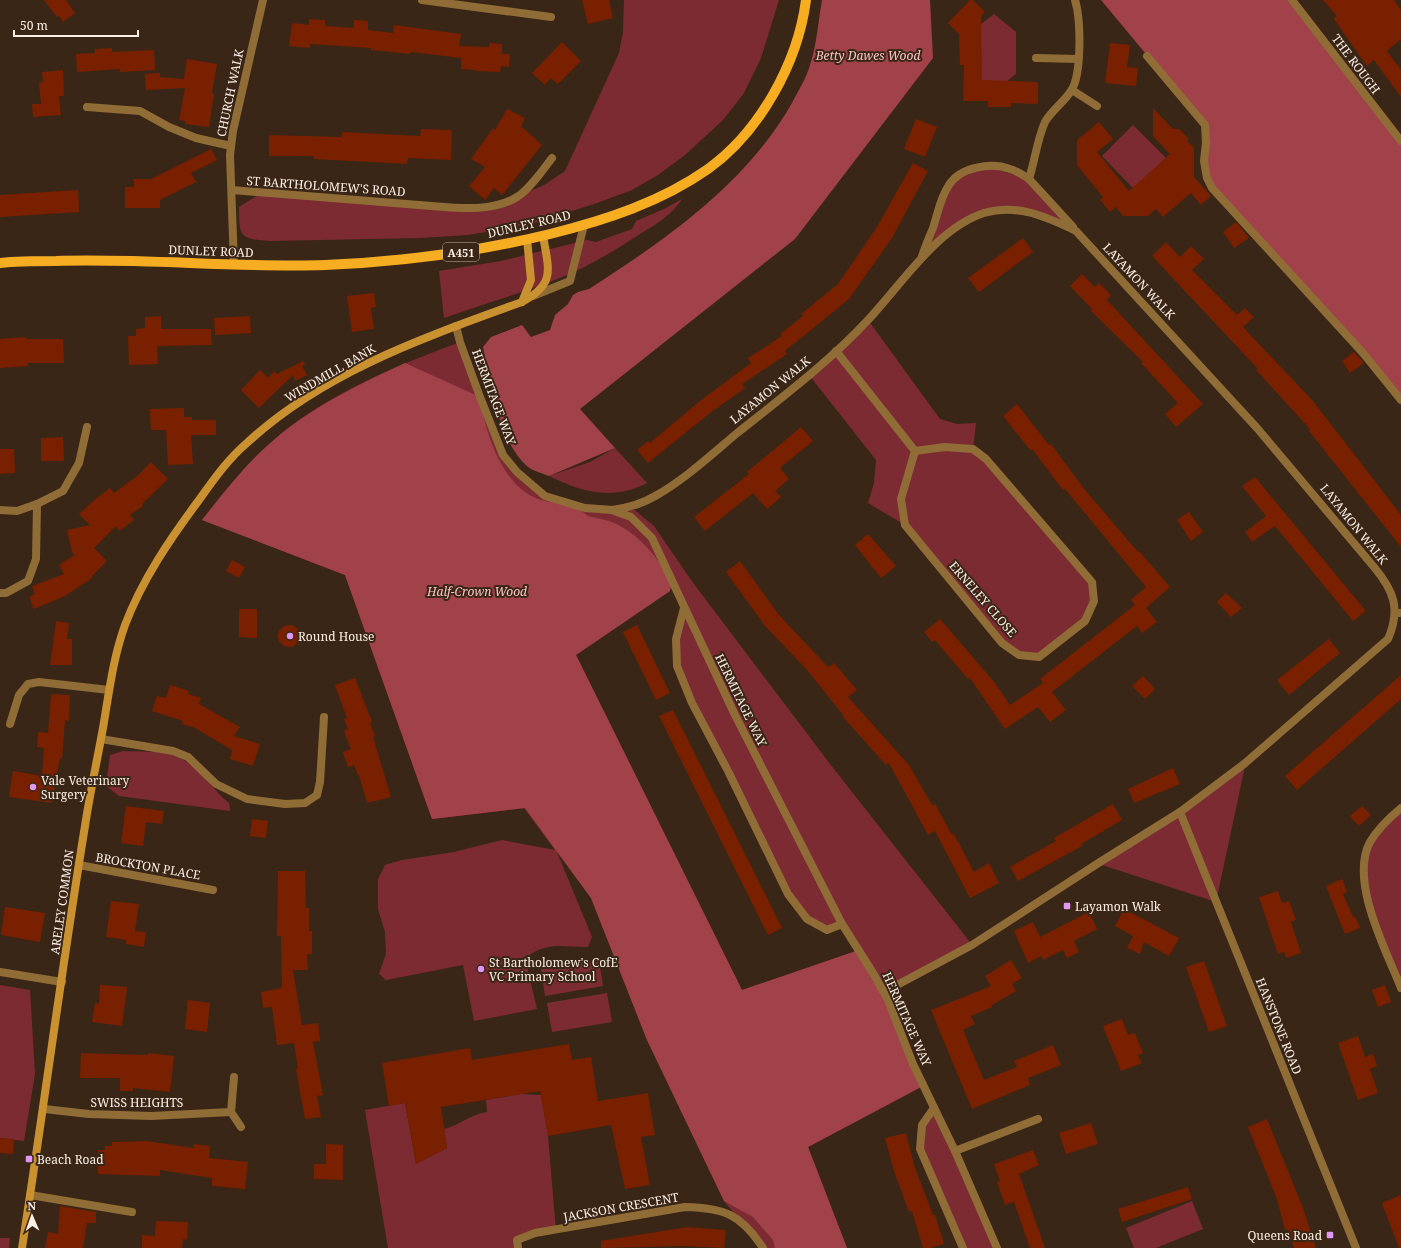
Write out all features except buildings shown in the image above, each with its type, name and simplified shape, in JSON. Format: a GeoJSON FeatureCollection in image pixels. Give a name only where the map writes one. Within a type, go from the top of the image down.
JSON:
{"type":"FeatureCollection","features":[{"type":"Feature","properties":{"kind":"main road","name":"DUNLEY ROAD"},"geometry":{"type":"LineString","coordinates":[[0,263],[90,260],[234,265],[324,265],[394,260],[447,254],[527,239],[584,225],[640,206],[670,192],[708,168],[742,138],[776,90],[796,42],[806,0]]}},
{"type":"Feature","properties":{"kind":"main road"},"geometry":{"type":"LineString","coordinates":[[533,296],[542,288],[548,272],[543,235]]}},
{"type":"Feature","properties":{"kind":"main road"},"geometry":{"type":"LineString","coordinates":[[522,302],[531,280],[527,239]]}},
{"type":"Feature","properties":{"kind":"main road","name":"WINDMILL BANK"},"geometry":{"type":"LineString","coordinates":[[153,566],[224,465],[248,441],[294,406],[350,373],[410,344],[522,302],[533,296]]}},
{"type":"Feature","properties":{"kind":"main road","name":"ARELEY COMMON"},"geometry":{"type":"LineString","coordinates":[[22,1248],[44,1109],[79,865],[109,690],[125,625],[153,566]]}},
{"type":"Feature","properties":{"kind":"street","name":"CHURCH WALK"},"geometry":{"type":"LineString","coordinates":[[234,265],[231,146],[235,118],[263,0]]}},
{"type":"Feature","properties":{"kind":"street"},"geometry":{"type":"LineString","coordinates":[[422,0],[551,17]]}},
{"type":"Feature","properties":{"kind":"street"},"geometry":{"type":"LineString","coordinates":[[1075,0],[1078,24],[1077,75],[1072,90],[1046,120],[1040,136],[1036,158],[1029,178],[1076,230]]}},
{"type":"Feature","properties":{"kind":"street","name":"THE ROUGH"},"geometry":{"type":"LineString","coordinates":[[1292,0],[1401,142]]}},
{"type":"Feature","properties":{"kind":"street"},"geometry":{"type":"LineString","coordinates":[[1147,56],[1205,125],[1206,143],[1204,160],[1207,178],[1212,188],[1363,353],[1401,400]]}},
{"type":"Feature","properties":{"kind":"street"},"geometry":{"type":"LineString","coordinates":[[1036,58],[1078,59]]}},
{"type":"Feature","properties":{"kind":"street"},"geometry":{"type":"LineString","coordinates":[[1072,90],[1097,106]]}},
{"type":"Feature","properties":{"kind":"street"},"geometry":{"type":"LineString","coordinates":[[88,107],[140,111],[169,127],[196,138],[231,146]]}},
{"type":"Feature","properties":{"kind":"street","name":"ST BARTHOLOMEW'S ROAD"},"geometry":{"type":"LineString","coordinates":[[232,190],[420,205],[486,208],[517,197],[552,158]]}},
{"type":"Feature","properties":{"kind":"street","name":"LAYAMON WALK"},"geometry":{"type":"LineString","coordinates":[[921,258],[933,226],[938,205],[949,184],[962,173],[985,166],[1010,169],[1029,178]]}},
{"type":"Feature","properties":{"kind":"street","name":"LAYAMON WALK"},"geometry":{"type":"LineString","coordinates":[[612,510],[631,507],[658,495],[701,463],[809,375],[868,320],[921,258],[958,226],[973,217],[986,212],[1023,210],[1056,221],[1076,230],[1214,379],[1301,478],[1388,585],[1396,598],[1400,613],[1393,632],[1381,646],[1244,764],[1180,812],[972,945],[884,992]]}},
{"type":"Feature","properties":{"kind":"street"},"geometry":{"type":"LineString","coordinates":[[533,296],[570,281],[584,225]]}},
{"type":"Feature","properties":{"kind":"street","name":"HERMITAGE WAY"},"geometry":{"type":"LineString","coordinates":[[456,326],[460,342],[480,397],[503,455],[517,472],[545,496],[585,508],[612,510],[631,517],[652,538],[734,715],[842,924],[884,992],[905,1046],[955,1151],[997,1248]]}},
{"type":"Feature","properties":{"kind":"street"},"geometry":{"type":"LineString","coordinates":[[836,351],[915,451]]}},
{"type":"Feature","properties":{"kind":"street"},"geometry":{"type":"LineString","coordinates":[[0,510],[17,511],[37,504],[63,491],[79,463],[87,427]]}},
{"type":"Feature","properties":{"kind":"street","name":"ERNELEY CLOSE"},"geometry":{"type":"LineString","coordinates":[[945,447],[973,449],[986,459],[1092,582],[1094,601],[1085,621],[1039,657],[1019,655],[1002,643],[905,525],[901,499],[915,451],[945,447]]}},
{"type":"Feature","properties":{"kind":"street"},"geometry":{"type":"LineString","coordinates":[[0,593],[6,593],[28,581],[36,559],[37,504]]}},
{"type":"Feature","properties":{"kind":"street"},"geometry":{"type":"LineString","coordinates":[[684,608],[676,639],[676,666],[692,703],[728,771],[788,894],[807,919],[827,930],[842,924]]}},
{"type":"Feature","properties":{"kind":"street"},"geometry":{"type":"LineString","coordinates":[[10,724],[19,695],[28,684],[39,682],[109,690]]}},
{"type":"Feature","properties":{"kind":"street"},"geometry":{"type":"LineString","coordinates":[[101,740],[173,750],[188,757],[216,784],[247,799],[285,804],[305,803],[317,795],[320,782],[324,717]]}},
{"type":"Feature","properties":{"kind":"street"},"geometry":{"type":"LineString","coordinates":[[1401,808],[1381,826],[1370,843],[1366,855],[1364,882],[1377,927],[1401,988]]}},
{"type":"Feature","properties":{"kind":"street","name":"HANSTONE ROAD"},"geometry":{"type":"LineString","coordinates":[[1180,812],[1356,1248]]}},
{"type":"Feature","properties":{"kind":"street","name":"BROCKTON PLACE"},"geometry":{"type":"LineString","coordinates":[[79,865],[213,890]]}},
{"type":"Feature","properties":{"kind":"street"},"geometry":{"type":"LineString","coordinates":[[0,972],[62,982]]}},
{"type":"Feature","properties":{"kind":"street"},"geometry":{"type":"LineString","coordinates":[[234,1077],[231,1112],[241,1127]]}},
{"type":"Feature","properties":{"kind":"street"},"geometry":{"type":"LineString","coordinates":[[934,1108],[922,1125],[920,1149],[963,1248]]}},
{"type":"Feature","properties":{"kind":"street","name":"SWISS HEIGHTS"},"geometry":{"type":"LineString","coordinates":[[44,1109],[89,1114],[150,1116],[231,1112]]}},
{"type":"Feature","properties":{"kind":"street"},"geometry":{"type":"LineString","coordinates":[[955,1151],[1038,1119]]}},
{"type":"Feature","properties":{"kind":"street"},"geometry":{"type":"LineString","coordinates":[[30,1195],[132,1212]]}},
{"type":"Feature","properties":{"kind":"street","name":"JACKSON CRESCENT"},"geometry":{"type":"LineString","coordinates":[[517,1244],[535,1233],[685,1207],[710,1208],[727,1213],[740,1221],[754,1235],[763,1248]]}},
{"type":"Feature","properties":{"kind":"green space"},"geometry":{"type":"Polygon","coordinates":[[[624,0],[779,0],[761,58],[744,93],[723,120],[685,155],[658,175],[632,190],[531,224],[468,235],[419,238],[270,241],[252,239],[243,234],[240,225],[239,207],[261,193],[486,208],[517,197],[544,185],[565,171],[619,53],[623,32],[624,0]]]}},
{"type":"Feature","properties":{"kind":"green space","name":"Betty Dawes Wood"},"geometry":{"type":"Polygon","coordinates":[[[822,0],[930,0],[933,58],[795,239],[580,409],[615,448],[549,476],[529,468],[517,455],[509,442],[503,427],[497,411],[483,347],[491,337],[522,325],[531,337],[550,330],[555,315],[568,304],[573,295],[589,289],[646,251],[702,208],[728,185],[752,159],[773,132],[802,85],[816,41],[822,0]]]}},
{"type":"Feature","properties":{"kind":"green space"},"geometry":{"type":"Polygon","coordinates":[[[1101,0],[1292,0],[1401,141],[1401,400],[1207,178],[1205,125],[1101,0]]]}},
{"type":"Feature","properties":{"kind":"green space"},"geometry":{"type":"Polygon","coordinates":[[[994,14],[1016,32],[1016,74],[1001,86],[980,86],[980,25],[994,14]]]}},
{"type":"Feature","properties":{"kind":"green space"},"geometry":{"type":"Polygon","coordinates":[[[1133,125],[1166,158],[1134,189],[1102,156],[1133,125]]]}},
{"type":"Feature","properties":{"kind":"green space"},"geometry":{"type":"Polygon","coordinates":[[[985,166],[1029,179],[1076,231],[1023,210],[973,217],[921,258],[949,184],[985,166]]]}},
{"type":"Feature","properties":{"kind":"green space"},"geometry":{"type":"Polygon","coordinates":[[[682,199],[668,215],[657,223],[610,253],[579,270],[444,318],[439,271],[501,261],[587,240],[596,242],[632,229],[636,221],[664,209],[682,199]]]}},
{"type":"Feature","properties":{"kind":"green space"},"geometry":{"type":"Polygon","coordinates":[[[868,320],[940,419],[957,424],[976,423],[973,449],[1092,582],[1094,601],[1085,621],[1039,657],[1019,655],[1002,643],[905,525],[868,503],[874,483],[876,460],[809,375],[868,320]]]}},
{"type":"Feature","properties":{"kind":"green space","name":"Half-Crown Wood"},"geometry":{"type":"Polygon","coordinates":[[[460,342],[503,455],[527,482],[566,503],[631,507],[654,526],[691,580],[830,764],[970,942],[884,992],[923,1086],[808,1147],[847,1248],[763,1248],[724,1201],[647,1040],[591,898],[557,852],[592,937],[588,947],[548,947],[540,949],[525,958],[537,1009],[474,1021],[463,965],[386,980],[379,974],[386,954],[385,932],[378,909],[378,879],[385,865],[402,860],[454,852],[502,840],[555,850],[524,808],[432,819],[345,575],[202,520],[255,458],[275,439],[317,408],[363,382],[460,342]],[[672,582],[670,591],[576,655],[742,990],[856,951],[843,924],[827,930],[807,919],[788,894],[677,666],[676,639],[684,608],[672,582]]]}},
{"type":"Feature","properties":{"kind":"green space","name":"Half-Crown Wood"},"geometry":{"type":"Polygon","coordinates":[[[405,363],[480,397],[486,426],[498,457],[516,484],[527,494],[541,500],[574,505],[588,516],[609,521],[629,531],[653,554],[672,581],[670,591],[576,655],[742,990],[856,951],[873,973],[923,1086],[808,1147],[847,1248],[775,1248],[773,1240],[753,1217],[724,1201],[647,1040],[591,898],[525,808],[432,819],[345,575],[202,520],[246,467],[265,447],[291,426],[338,396],[405,363]]]}},
{"type":"Feature","properties":{"kind":"green space"},"geometry":{"type":"Polygon","coordinates":[[[615,448],[647,483],[634,489],[609,493],[585,490],[561,482],[549,476],[590,462],[615,448]]]}},
{"type":"Feature","properties":{"kind":"green space"},"geometry":{"type":"Polygon","coordinates":[[[123,751],[163,753],[183,759],[190,764],[229,803],[230,811],[119,796],[106,786],[110,755],[123,751]]]}},
{"type":"Feature","properties":{"kind":"green space"},"geometry":{"type":"Polygon","coordinates":[[[1245,766],[1216,902],[1102,865],[1245,766]]]}},
{"type":"Feature","properties":{"kind":"green space"},"geometry":{"type":"Polygon","coordinates":[[[1401,808],[1401,988],[1367,895],[1366,855],[1381,826],[1401,808]]]}},
{"type":"Feature","properties":{"kind":"green space"},"geometry":{"type":"Polygon","coordinates":[[[599,960],[603,986],[545,996],[541,969],[599,960]]]}},
{"type":"Feature","properties":{"kind":"green space"},"geometry":{"type":"Polygon","coordinates":[[[0,985],[30,990],[35,1074],[24,1141],[0,1138],[0,985]]]}},
{"type":"Feature","properties":{"kind":"green space"},"geometry":{"type":"Polygon","coordinates":[[[607,993],[612,1022],[552,1032],[547,1003],[607,993]]]}},
{"type":"Feature","properties":{"kind":"green space"},"geometry":{"type":"Polygon","coordinates":[[[521,1094],[541,1095],[548,1136],[556,1231],[517,1240],[518,1248],[388,1248],[365,1110],[405,1103],[416,1164],[447,1148],[444,1129],[481,1113],[487,1112],[486,1100],[521,1094]]]}},
{"type":"Feature","properties":{"kind":"green space"},"geometry":{"type":"Polygon","coordinates":[[[934,1108],[997,1248],[963,1248],[920,1149],[922,1125],[934,1108]]]}},
{"type":"Feature","properties":{"kind":"green space"},"geometry":{"type":"Polygon","coordinates":[[[1192,1201],[1203,1229],[1156,1248],[1134,1248],[1126,1228],[1192,1201]]]}},
{"type":"Feature","properties":{"kind":"green space"},"geometry":{"type":"Polygon","coordinates":[[[0,1238],[10,1238],[9,1248],[0,1248],[0,1238]]]}},
{"type":"Feature","properties":{"kind":"place","name":"Round House"},"geometry":{"type":"Point","coordinates":[290,636]}},
{"type":"Feature","properties":{"kind":"place","name":"Vale Veterinary Surgery"},"geometry":{"type":"Point","coordinates":[33,787]}},
{"type":"Feature","properties":{"kind":"place","name":"Layamon Walk"},"geometry":{"type":"Point","coordinates":[1067,906]}},
{"type":"Feature","properties":{"kind":"place","name":"St Bartholomew's CofE VC Primary School"},"geometry":{"type":"Point","coordinates":[481,969]}},
{"type":"Feature","properties":{"kind":"place","name":"Beach Road"},"geometry":{"type":"Point","coordinates":[29,1159]}},
{"type":"Feature","properties":{"kind":"place","name":"Queens Road"},"geometry":{"type":"Point","coordinates":[1330,1235]}}]}
